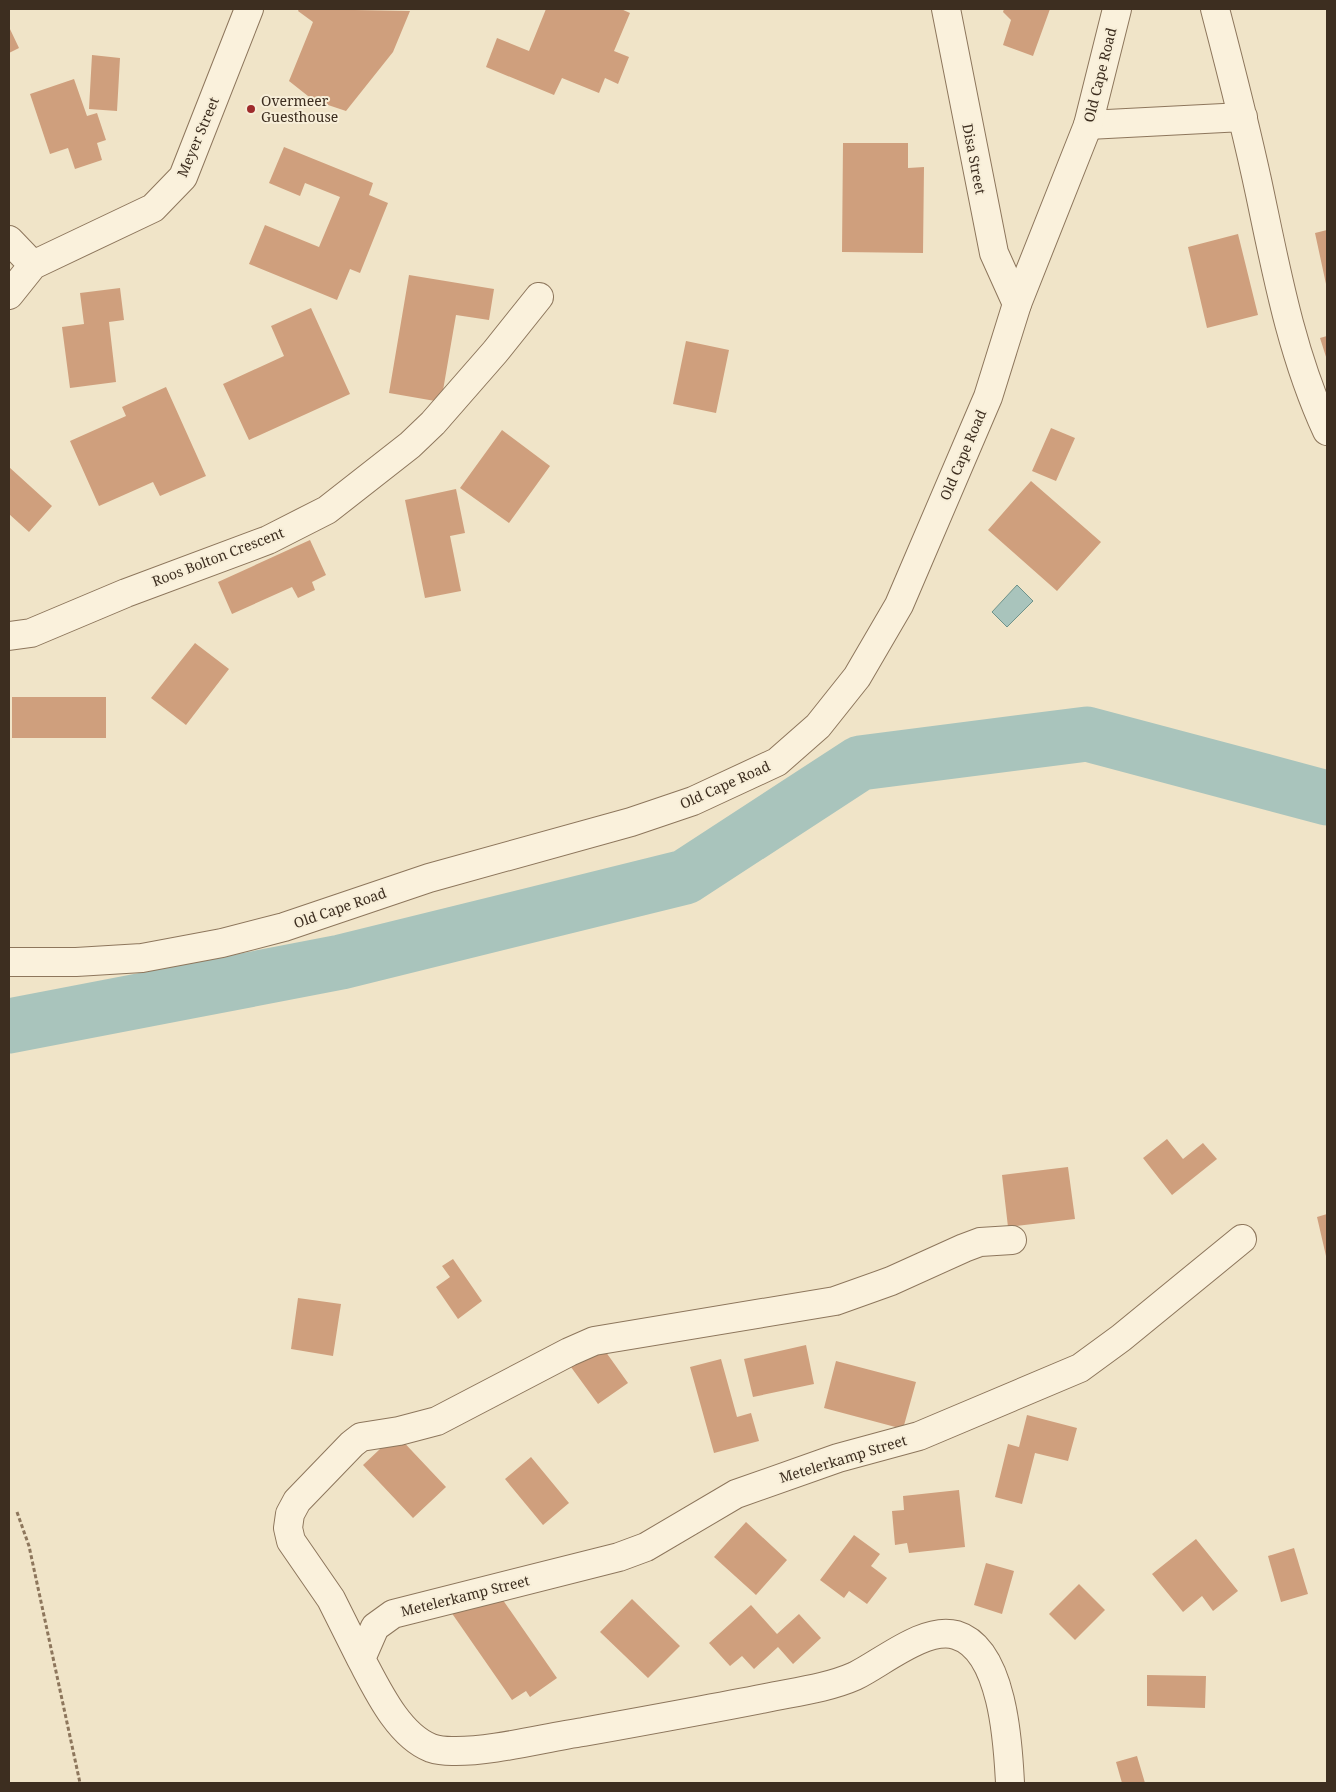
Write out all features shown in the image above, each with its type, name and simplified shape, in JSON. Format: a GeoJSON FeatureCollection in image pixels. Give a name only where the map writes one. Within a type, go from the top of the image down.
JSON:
{"type":"FeatureCollection","features":[{"type":"Feature","properties":{"kind":"street","name":"Meyer Street"},"geometry":{"type":"LineString","coordinates":[[9,295],[33,265],[153,208],[170,193],[183,177],[249,9]]}},
{"type":"Feature","properties":{"kind":"street","name":"Disa Street"},"geometry":{"type":"LineString","coordinates":[[946,9],[994,253],[1017,304]]}},
{"type":"Feature","properties":{"kind":"street","name":"Old Cape Road"},"geometry":{"type":"LineString","coordinates":[[9,962],[76,962],[142,958],[222,943],[266,932],[429,878],[631,822],[693,801],[777,762],[818,726],[857,678],[899,605],[988,397],[1017,304],[1088,125],[1117,9]]}},
{"type":"Feature","properties":{"kind":"street"},"geometry":{"type":"LineString","coordinates":[[1215,9],[1243,116],[1288,322],[1311,395],[1327,431]]}},
{"type":"Feature","properties":{"kind":"street"},"geometry":{"type":"LineString","coordinates":[[1088,125],[1243,116]]}},
{"type":"Feature","properties":{"kind":"street"},"geometry":{"type":"LineString","coordinates":[[9,240],[33,265]]}},
{"type":"Feature","properties":{"kind":"street","name":"Roos Bolton Crescent"},"geometry":{"type":"LineString","coordinates":[[9,636],[31,633],[126,593],[268,540],[327,510],[410,445],[433,423],[489,360],[539,297]]}},
{"type":"Feature","properties":{"kind":"street","name":"Metelerkamp Street"},"geometry":{"type":"LineString","coordinates":[[361,1659],[375,1627],[393,1614],[619,1557],[646,1546],[736,1494],[838,1458],[920,1436],[1080,1368],[1121,1338],[1242,1239]]}},
{"type":"Feature","properties":{"kind":"street"},"geometry":{"type":"LineString","coordinates":[[1010,1783],[996,1682],[986,1660],[970,1643],[957,1635],[943,1633],[926,1637],[854,1676],[809,1689],[679,1715],[492,1747],[452,1752],[434,1749],[418,1742],[405,1731],[361,1659],[331,1599],[290,1541],[288,1528],[290,1514],[297,1501],[361,1437],[399,1431],[437,1421],[569,1352],[594,1341],[835,1301],[890,1281],[980,1242],[1012,1240]]}},
{"type":"Feature","properties":{"kind":"path"},"geometry":{"type":"LineString","coordinates":[[17,1512],[29,1546],[80,1783]]}},
{"type":"Feature","properties":{"kind":"water"},"geometry":{"type":"Polygon","coordinates":[[[1017,585],[1033,601],[1007,627],[992,612],[1017,585]]]}},
{"type":"Feature","properties":{"kind":"building"},"geometry":{"type":"Polygon","coordinates":[[[299,9],[410,11],[393,52],[346,111],[313,100],[289,81],[313,22],[298,11],[299,9]]]}},
{"type":"Feature","properties":{"kind":"building"},"geometry":{"type":"Polygon","coordinates":[[[546,9],[621,9],[630,13],[614,51],[629,57],[618,84],[605,78],[599,93],[562,78],[554,95],[486,67],[497,38],[529,51],[546,9]]]}},
{"type":"Feature","properties":{"kind":"building"},"geometry":{"type":"Polygon","coordinates":[[[1004,9],[1050,9],[1033,56],[1003,45],[1011,20],[1003,12],[1004,9]]]}},
{"type":"Feature","properties":{"kind":"building"},"geometry":{"type":"Polygon","coordinates":[[[9,27],[19,48],[9,53],[9,27]]]}},
{"type":"Feature","properties":{"kind":"building"},"geometry":{"type":"Polygon","coordinates":[[[92,55],[120,58],[117,111],[89,109],[92,55]]]}},
{"type":"Feature","properties":{"kind":"building"},"geometry":{"type":"Polygon","coordinates":[[[74,79],[87,116],[97,113],[106,140],[97,143],[102,160],[75,169],[68,148],[50,154],[30,94],[74,79]]]}},
{"type":"Feature","properties":{"kind":"building"},"geometry":{"type":"Polygon","coordinates":[[[843,143],[908,143],[908,168],[924,167],[923,253],[842,252],[843,143]]]}},
{"type":"Feature","properties":{"kind":"building"},"geometry":{"type":"Polygon","coordinates":[[[284,147],[373,183],[369,195],[388,203],[360,273],[350,269],[337,300],[249,264],[265,225],[319,247],[340,197],[305,183],[300,196],[269,183],[284,147]]]}},
{"type":"Feature","properties":{"kind":"building"},"geometry":{"type":"Polygon","coordinates":[[[1327,230],[1327,284],[1326,284],[1315,233],[1327,230]]]}},
{"type":"Feature","properties":{"kind":"building"},"geometry":{"type":"Polygon","coordinates":[[[1238,234],[1258,315],[1207,328],[1188,247],[1238,234]]]}},
{"type":"Feature","properties":{"kind":"building"},"geometry":{"type":"Polygon","coordinates":[[[409,275],[494,289],[489,320],[456,315],[441,402],[389,393],[409,275]]]}},
{"type":"Feature","properties":{"kind":"building"},"geometry":{"type":"Polygon","coordinates":[[[120,288],[124,320],[109,322],[116,382],[70,388],[62,327],[84,324],[80,293],[120,288]]]}},
{"type":"Feature","properties":{"kind":"building"},"geometry":{"type":"Polygon","coordinates":[[[311,308],[350,394],[249,440],[223,384],[284,356],[271,326],[311,308]]]}},
{"type":"Feature","properties":{"kind":"building"},"geometry":{"type":"Polygon","coordinates":[[[1327,336],[1327,360],[1320,338],[1327,336]]]}},
{"type":"Feature","properties":{"kind":"building"},"geometry":{"type":"Polygon","coordinates":[[[686,341],[729,350],[716,413],[673,404],[686,341]]]}},
{"type":"Feature","properties":{"kind":"building"},"geometry":{"type":"Polygon","coordinates":[[[166,387],[206,476],[160,496],[153,482],[99,506],[70,441],[126,416],[122,407],[166,387]]]}},
{"type":"Feature","properties":{"kind":"building"},"geometry":{"type":"Polygon","coordinates":[[[1051,428],[1075,438],[1056,481],[1032,471],[1051,428]]]}},
{"type":"Feature","properties":{"kind":"building"},"geometry":{"type":"Polygon","coordinates":[[[502,430],[550,466],[509,523],[460,488],[502,430]]]}},
{"type":"Feature","properties":{"kind":"building"},"geometry":{"type":"Polygon","coordinates":[[[9,467],[52,506],[29,532],[9,514],[9,467]]]}},
{"type":"Feature","properties":{"kind":"building"},"geometry":{"type":"Polygon","coordinates":[[[1031,481],[1101,542],[1057,591],[988,530],[1031,481]]]}},
{"type":"Feature","properties":{"kind":"building"},"geometry":{"type":"Polygon","coordinates":[[[456,489],[465,533],[450,536],[461,591],[425,598],[405,500],[456,489]]]}},
{"type":"Feature","properties":{"kind":"building"},"geometry":{"type":"Polygon","coordinates":[[[310,540],[326,575],[312,582],[315,590],[298,598],[292,587],[232,614],[218,582],[310,540]]]}},
{"type":"Feature","properties":{"kind":"building"},"geometry":{"type":"Polygon","coordinates":[[[195,643],[229,669],[186,725],[151,698],[195,643]]]}},
{"type":"Feature","properties":{"kind":"building"},"geometry":{"type":"Polygon","coordinates":[[[12,697],[106,697],[106,738],[12,738],[12,697]]]}},
{"type":"Feature","properties":{"kind":"building"},"geometry":{"type":"Polygon","coordinates":[[[1167,1139],[1183,1159],[1203,1143],[1217,1159],[1172,1195],[1143,1158],[1167,1139]]]}},
{"type":"Feature","properties":{"kind":"building"},"geometry":{"type":"Polygon","coordinates":[[[1068,1167],[1075,1219],[1008,1227],[1002,1175],[1068,1167]]]}},
{"type":"Feature","properties":{"kind":"building"},"geometry":{"type":"Polygon","coordinates":[[[1327,1214],[1327,1255],[1326,1256],[1317,1217],[1327,1214]]]}},
{"type":"Feature","properties":{"kind":"building"},"geometry":{"type":"Polygon","coordinates":[[[453,1259],[482,1301],[458,1319],[436,1287],[450,1277],[442,1266],[453,1259]]]}},
{"type":"Feature","properties":{"kind":"building"},"geometry":{"type":"Polygon","coordinates":[[[298,1298],[341,1304],[333,1356],[291,1349],[298,1298]]]}},
{"type":"Feature","properties":{"kind":"building"},"geometry":{"type":"Polygon","coordinates":[[[598,1341],[628,1383],[598,1404],[568,1363],[598,1341]]]}},
{"type":"Feature","properties":{"kind":"building"},"geometry":{"type":"Polygon","coordinates":[[[806,1345],[814,1384],[753,1397],[744,1359],[806,1345]]]}},
{"type":"Feature","properties":{"kind":"building"},"geometry":{"type":"Polygon","coordinates":[[[721,1359],[737,1417],[751,1413],[759,1441],[714,1453],[690,1367],[721,1359]]]}},
{"type":"Feature","properties":{"kind":"building"},"geometry":{"type":"Polygon","coordinates":[[[836,1361],[916,1382],[903,1429],[824,1408],[836,1361]]]}},
{"type":"Feature","properties":{"kind":"building"},"geometry":{"type":"Polygon","coordinates":[[[1027,1415],[1077,1428],[1068,1461],[1035,1453],[1022,1504],[995,1497],[1008,1444],[1019,1447],[1027,1415]]]}},
{"type":"Feature","properties":{"kind":"building"},"geometry":{"type":"Polygon","coordinates":[[[396,1434],[446,1487],[413,1518],[363,1465],[396,1434]]]}},
{"type":"Feature","properties":{"kind":"building"},"geometry":{"type":"Polygon","coordinates":[[[531,1457],[569,1503],[543,1525],[505,1479],[531,1457]]]}},
{"type":"Feature","properties":{"kind":"building"},"geometry":{"type":"Polygon","coordinates":[[[959,1490],[965,1547],[909,1553],[907,1543],[895,1545],[892,1511],[904,1510],[903,1496],[959,1490]]]}},
{"type":"Feature","properties":{"kind":"building"},"geometry":{"type":"Polygon","coordinates":[[[746,1522],[787,1560],[756,1595],[714,1557],[746,1522]]]}},
{"type":"Feature","properties":{"kind":"building"},"geometry":{"type":"Polygon","coordinates":[[[854,1535],[880,1554],[871,1566],[887,1578],[867,1604],[849,1591],[844,1598],[820,1580],[854,1535]]]}},
{"type":"Feature","properties":{"kind":"building"},"geometry":{"type":"Polygon","coordinates":[[[1196,1539],[1238,1591],[1213,1611],[1202,1596],[1183,1612],[1152,1574],[1196,1539]]]}},
{"type":"Feature","properties":{"kind":"building"},"geometry":{"type":"Polygon","coordinates":[[[1294,1548],[1308,1594],[1281,1602],[1268,1556],[1294,1548]]]}},
{"type":"Feature","properties":{"kind":"building"},"geometry":{"type":"Polygon","coordinates":[[[986,1563],[1014,1571],[1002,1614],[974,1605],[986,1563]]]}},
{"type":"Feature","properties":{"kind":"building"},"geometry":{"type":"Polygon","coordinates":[[[1079,1584],[1105,1610],[1075,1640],[1049,1614],[1079,1584]]]}},
{"type":"Feature","properties":{"kind":"building"},"geometry":{"type":"Polygon","coordinates":[[[496,1590],[557,1678],[530,1697],[526,1691],[512,1700],[451,1612],[496,1590]]]}},
{"type":"Feature","properties":{"kind":"building"},"geometry":{"type":"Polygon","coordinates":[[[632,1599],[680,1646],[648,1678],[600,1632],[632,1599]]]}},
{"type":"Feature","properties":{"kind":"building"},"geometry":{"type":"Polygon","coordinates":[[[751,1605],[777,1634],[799,1614],[821,1638],[793,1664],[778,1647],[754,1669],[742,1656],[730,1666],[709,1643],[751,1605]]]}},
{"type":"Feature","properties":{"kind":"building"},"geometry":{"type":"Polygon","coordinates":[[[1147,1675],[1206,1676],[1205,1708],[1147,1706],[1147,1675]]]}},
{"type":"Feature","properties":{"kind":"building"},"geometry":{"type":"Polygon","coordinates":[[[1137,1756],[1145,1783],[1122,1783],[1116,1762],[1137,1756]]]}},
{"type":"Feature","properties":{"kind":"waterway"},"geometry":{"type":"LineString","coordinates":[[9,1026],[341,962],[685,877],[860,763],[1087,734],[1327,798]]}},
{"type":"Feature","properties":{"kind":"place","name":"Overmeer Guesthouse"},"geometry":{"type":"Point","coordinates":[251,109]}}]}
